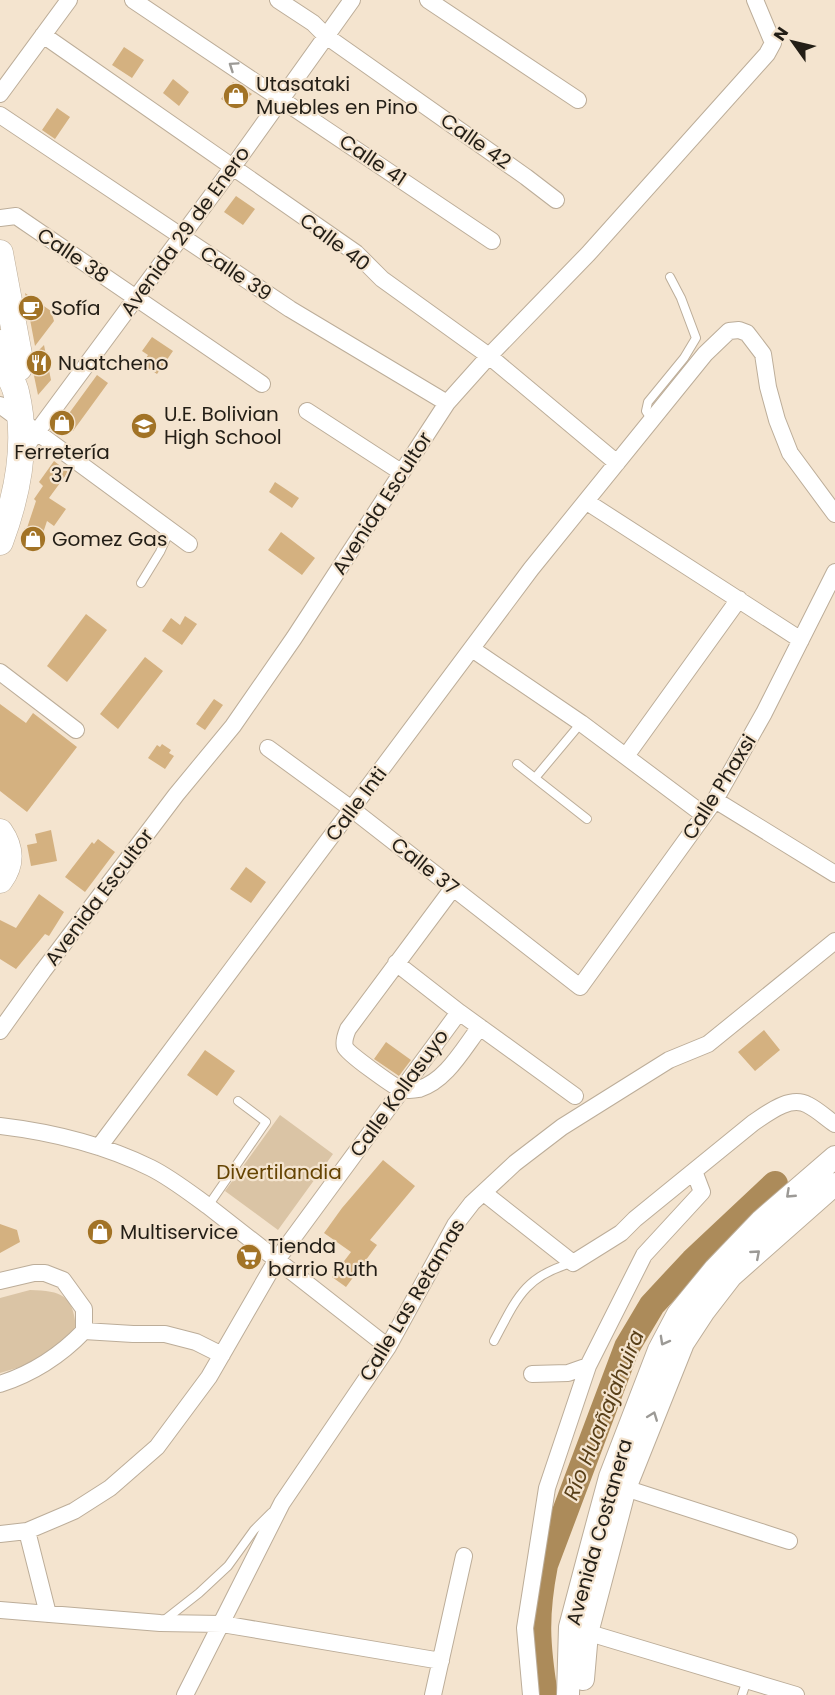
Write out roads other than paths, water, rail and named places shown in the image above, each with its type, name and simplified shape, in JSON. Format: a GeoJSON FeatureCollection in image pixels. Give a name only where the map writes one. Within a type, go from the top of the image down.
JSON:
{"type":"FeatureCollection","features":[{"type":"Feature","properties":{"kind":"main road"},"geometry":{"type":"LineString","coordinates":[[0,253],[20,360],[8,397]]}},
{"type":"Feature","properties":{"kind":"main road"},"geometry":{"type":"LineString","coordinates":[[0,343],[8,397],[29,425],[12,502],[0,542]]}},
{"type":"Feature","properties":{"kind":"main road"},"geometry":{"type":"LineString","coordinates":[[0,832],[7,842],[10,855],[8,869],[0,880]]}},
{"type":"Feature","properties":{"kind":"main road","name":"Avenida Costanera"},"geometry":{"type":"LineString","coordinates":[[568,1695],[610,1477],[659,1350],[678,1314],[715,1269],[761,1221],[835,1156]]}},
{"type":"Feature","properties":{"kind":"main road","name":"Avenida Costanera"},"geometry":{"type":"LineString","coordinates":[[583,1695],[583,1664],[579,1630],[625,1488],[683,1343],[731,1276],[835,1184]]}},
{"type":"Feature","properties":{"kind":"street"},"geometry":{"type":"LineString","coordinates":[[0,94],[69,0]]}},
{"type":"Feature","properties":{"kind":"street","name":"Calle 41"},"geometry":{"type":"LineString","coordinates":[[133,0],[492,241]]}},
{"type":"Feature","properties":{"kind":"street","name":"Calle 42"},"geometry":{"type":"LineString","coordinates":[[278,0],[313,22],[326,36],[556,200]]}},
{"type":"Feature","properties":{"kind":"street","name":"Avenida 29 de Enero"},"geometry":{"type":"LineString","coordinates":[[29,425],[136,298],[352,0]]}},
{"type":"Feature","properties":{"kind":"street"},"geometry":{"type":"LineString","coordinates":[[428,0],[578,100]]}},
{"type":"Feature","properties":{"kind":"street","name":"Avenida Escultor"},"geometry":{"type":"LineString","coordinates":[[0,1031],[176,795],[233,726],[294,638],[447,403],[588,254],[767,54],[773,43],[754,0]]}},
{"type":"Feature","properties":{"kind":"street","name":"Calle 40"},"geometry":{"type":"LineString","coordinates":[[43,35],[356,253],[382,279],[489,356],[617,463]]}},
{"type":"Feature","properties":{"kind":"street","name":"Calle 39"},"geometry":{"type":"LineString","coordinates":[[0,115],[290,309],[447,403]]}},
{"type":"Feature","properties":{"kind":"street","name":"Calle 38"},"geometry":{"type":"LineString","coordinates":[[0,218],[16,216],[262,384]]}},
{"type":"Feature","properties":{"kind":"street"},"geometry":{"type":"LineString","coordinates":[[617,463],[720,339],[729,331],[739,330],[747,333],[763,354],[768,387],[777,420],[790,453],[835,514]]}},
{"type":"Feature","properties":{"kind":"street"},"geometry":{"type":"LineString","coordinates":[[307,411],[401,471]]}},
{"type":"Feature","properties":{"kind":"street"},"geometry":{"type":"LineString","coordinates":[[29,425],[189,544]]}},
{"type":"Feature","properties":{"kind":"street","name":"Calle Inti"},"geometry":{"type":"LineString","coordinates":[[99,1147],[531,569],[617,463]]}},
{"type":"Feature","properties":{"kind":"street"},"geometry":{"type":"LineString","coordinates":[[587,502],[801,640]]}},
{"type":"Feature","properties":{"kind":"street","name":"Calle Phaxsi"},"geometry":{"type":"LineString","coordinates":[[580,987],[715,800],[764,713],[835,572]]}},
{"type":"Feature","properties":{"kind":"street"},"geometry":{"type":"LineString","coordinates":[[626,756],[739,599]]}},
{"type":"Feature","properties":{"kind":"street"},"geometry":{"type":"LineString","coordinates":[[472,649],[581,723],[704,815]]}},
{"type":"Feature","properties":{"kind":"street"},"geometry":{"type":"LineString","coordinates":[[0,672],[76,730]]}},
{"type":"Feature","properties":{"kind":"street","name":"Calle 37"},"geometry":{"type":"LineString","coordinates":[[268,748],[352,810],[580,987]]}},
{"type":"Feature","properties":{"kind":"street"},"geometry":{"type":"LineString","coordinates":[[715,800],[835,874]]}},
{"type":"Feature","properties":{"kind":"street"},"geometry":{"type":"LineString","coordinates":[[453,888],[348,1029],[344,1041],[346,1048],[359,1060],[401,1089],[417,1090],[435,1082],[480,1027]]}},
{"type":"Feature","properties":{"kind":"street","name":"Calle Las Retamas"},"geometry":{"type":"LineString","coordinates":[[185,1695],[282,1503],[388,1347],[455,1225],[472,1203],[515,1163],[562,1127],[669,1060],[708,1044],[835,941]]}},
{"type":"Feature","properties":{"kind":"street"},"geometry":{"type":"LineString","coordinates":[[396,963],[459,1012],[574,1095]]}},
{"type":"Feature","properties":{"kind":"street","name":"Calle Kollasuyo"},"geometry":{"type":"LineString","coordinates":[[0,1534],[27,1531],[74,1511],[110,1488],[157,1446],[209,1377],[276,1261],[459,1012]]}},
{"type":"Feature","properties":{"kind":"street"},"geometry":{"type":"LineString","coordinates":[[484,1193],[573,1263],[621,1233],[753,1123],[793,1101],[807,1104],[835,1124]]}},
{"type":"Feature","properties":{"kind":"street"},"geometry":{"type":"LineString","coordinates":[[0,1126],[49,1133],[99,1147],[151,1168],[208,1206],[388,1347]]}},
{"type":"Feature","properties":{"kind":"street"},"geometry":{"type":"LineString","coordinates":[[531,1695],[525,1628],[547,1488],[588,1366],[644,1255],[702,1192],[694,1171]]}},
{"type":"Feature","properties":{"kind":"street"},"geometry":{"type":"LineString","coordinates":[[0,1281],[34,1273],[45,1273],[63,1280],[84,1309],[84,1331],[67,1348],[47,1364],[0,1384]]}},
{"type":"Feature","properties":{"kind":"street"},"geometry":{"type":"LineString","coordinates":[[84,1331],[165,1334],[196,1342],[222,1355]]}},
{"type":"Feature","properties":{"kind":"street"},"geometry":{"type":"LineString","coordinates":[[532,1374],[568,1373],[588,1366]]}},
{"type":"Feature","properties":{"kind":"street"},"geometry":{"type":"LineString","coordinates":[[625,1488],[789,1541]]}},
{"type":"Feature","properties":{"kind":"street"},"geometry":{"type":"LineString","coordinates":[[27,1531],[48,1614]]}},
{"type":"Feature","properties":{"kind":"street"},"geometry":{"type":"LineString","coordinates":[[433,1695],[464,1556]]}},
{"type":"Feature","properties":{"kind":"street"},"geometry":{"type":"LineString","coordinates":[[0,1610],[160,1623],[222,1624],[441,1661]]}},
{"type":"Feature","properties":{"kind":"street"},"geometry":{"type":"LineString","coordinates":[[579,1630],[744,1688],[796,1695]]}},
{"type":"Feature","properties":{"kind":"lane"},"geometry":{"type":"LineString","coordinates":[[652,420],[646,411],[648,402],[684,358],[696,338],[681,298],[670,278]]}},
{"type":"Feature","properties":{"kind":"lane"},"geometry":{"type":"LineString","coordinates":[[141,583],[170,530]]}},
{"type":"Feature","properties":{"kind":"lane"},"geometry":{"type":"LineString","coordinates":[[535,778],[581,723]]}},
{"type":"Feature","properties":{"kind":"lane"},"geometry":{"type":"LineString","coordinates":[[517,764],[587,819]]}},
{"type":"Feature","properties":{"kind":"lane"},"geometry":{"type":"LineString","coordinates":[[208,1206],[266,1122],[238,1101]]}},
{"type":"Feature","properties":{"kind":"lane"},"geometry":{"type":"LineString","coordinates":[[494,1341],[521,1292],[551,1269],[573,1263]]}},
{"type":"Feature","properties":{"kind":"lane"},"geometry":{"type":"LineString","coordinates":[[160,1623],[199,1593],[228,1566],[254,1530],[282,1503]]}},
{"type":"Feature","properties":{"kind":"waterway","name":"Río Huañajahuira"},"geometry":{"type":"LineString","coordinates":[[545,1695],[538,1630],[545,1565],[627,1347],[652,1305],[693,1261],[775,1184]]}},
{"type":"Feature","properties":{"kind":"place","name":"Utasataki Muebles en Pino"},"geometry":{"type":"Point","coordinates":[236,96]}},
{"type":"Feature","properties":{"kind":"place","name":"Sofía"},"geometry":{"type":"Point","coordinates":[31,308]}},
{"type":"Feature","properties":{"kind":"place","name":"Nuatcheno"},"geometry":{"type":"Point","coordinates":[39,363]}},
{"type":"Feature","properties":{"kind":"place","name":"Ferretería 37"},"geometry":{"type":"Point","coordinates":[62,423]}},
{"type":"Feature","properties":{"kind":"place","name":"U.E. Bolivian High School"},"geometry":{"type":"Point","coordinates":[144,426]}},
{"type":"Feature","properties":{"kind":"place","name":"Gomez Gas"},"geometry":{"type":"Point","coordinates":[33,539]}},
{"type":"Feature","properties":{"kind":"place","name":"Multiservice"},"geometry":{"type":"Point","coordinates":[100,1232]}},
{"type":"Feature","properties":{"kind":"place","name":"Tienda barrio Ruth"},"geometry":{"type":"Point","coordinates":[249,1257]}},
{"type":"Feature","properties":{"kind":"park label","name":"Divertilandia"},"geometry":{"type":"Point","coordinates":[279,1172]}}]}
